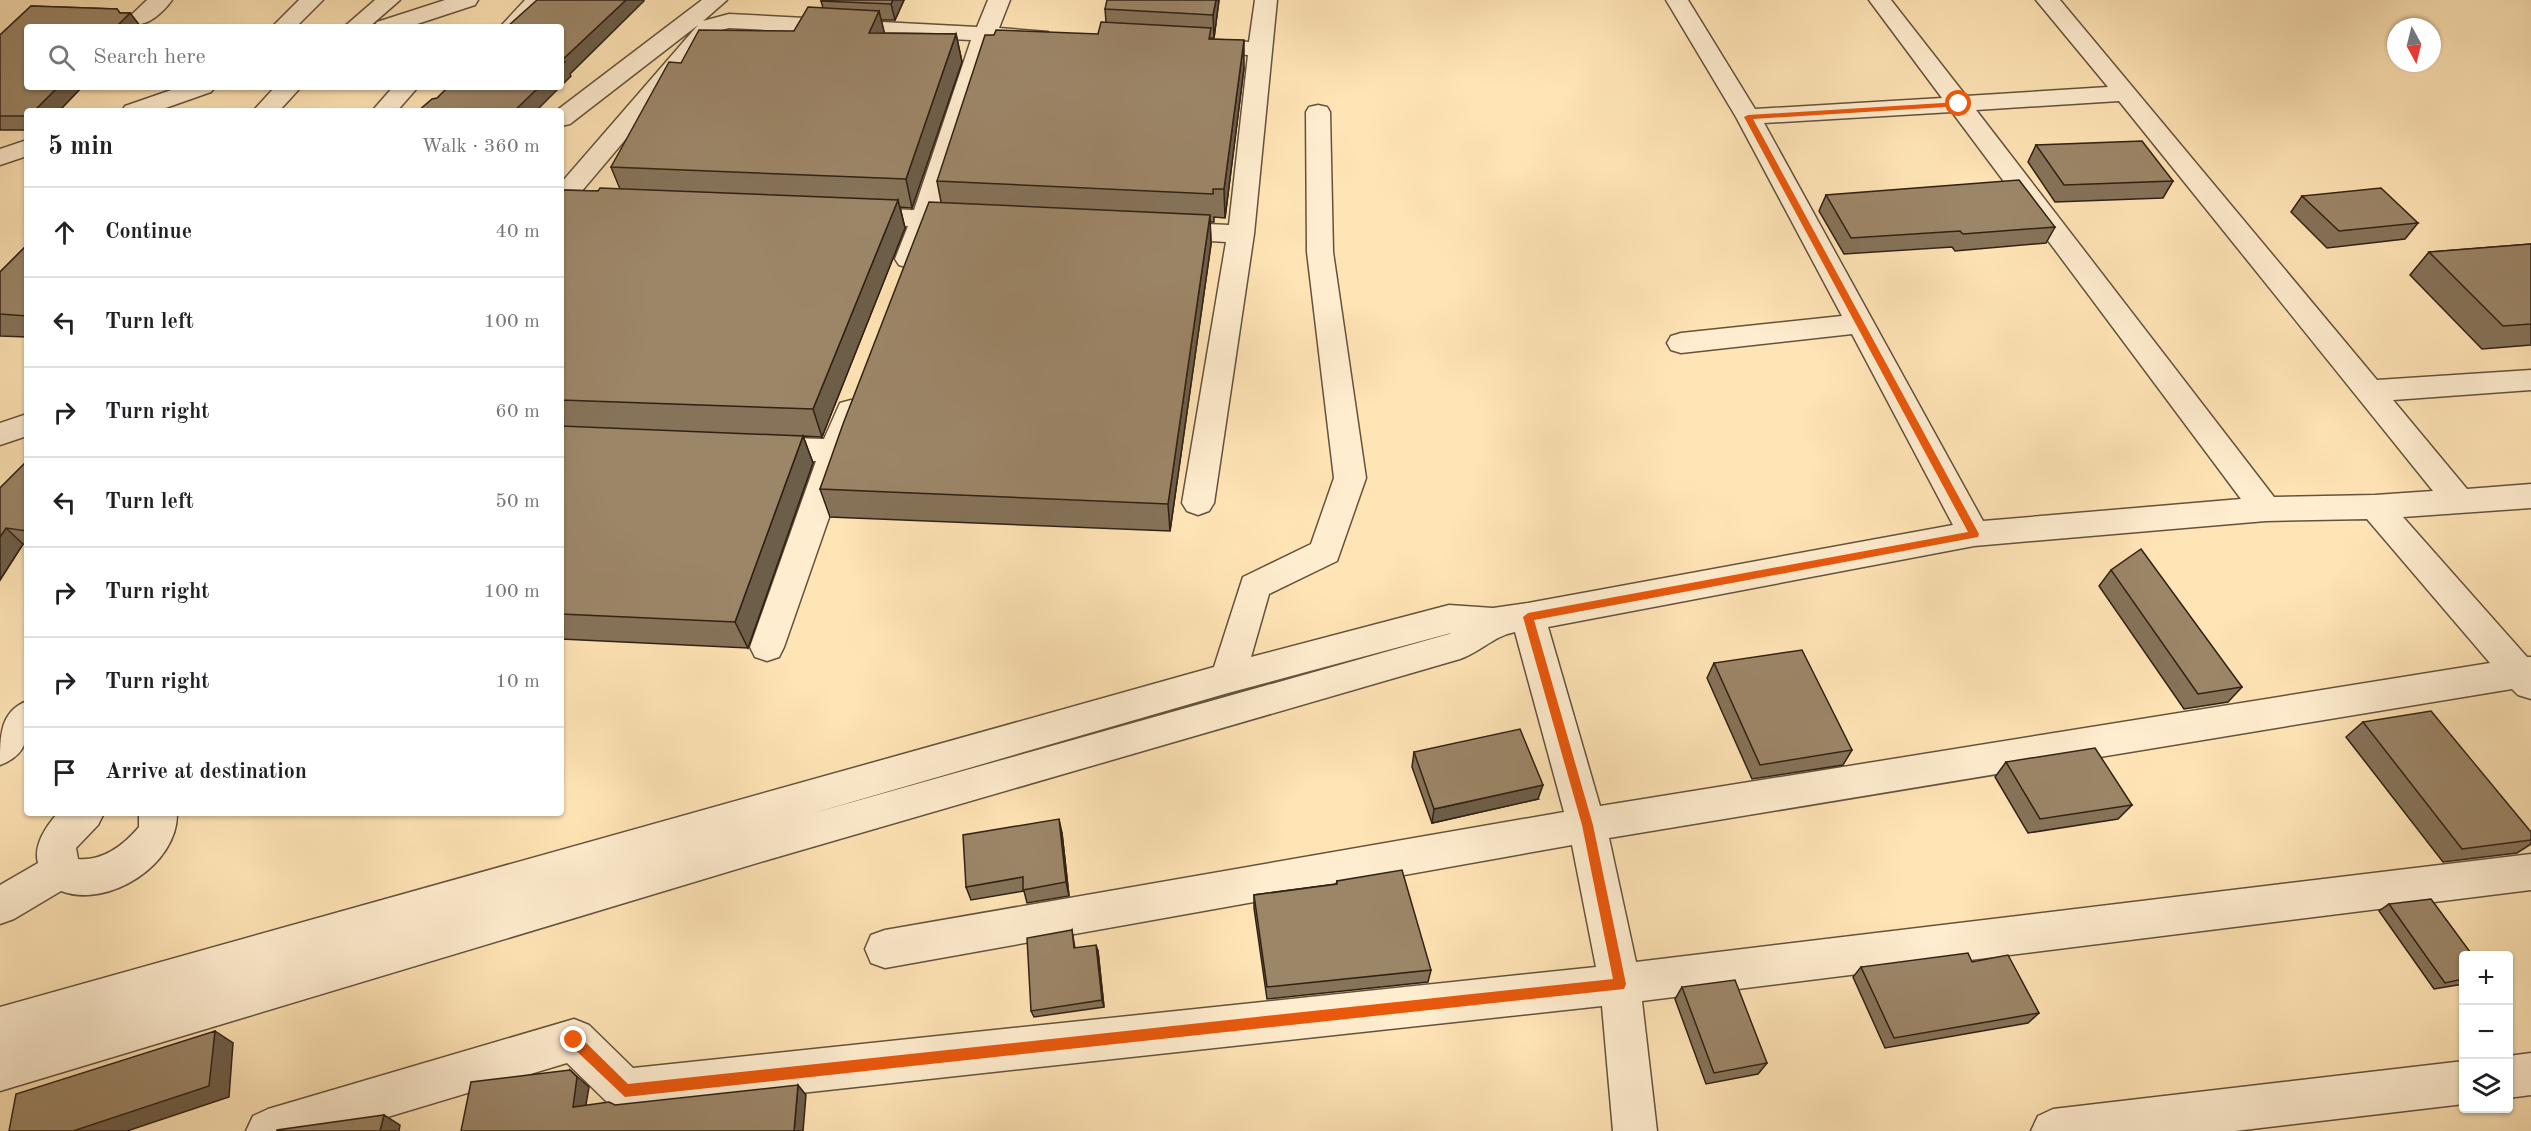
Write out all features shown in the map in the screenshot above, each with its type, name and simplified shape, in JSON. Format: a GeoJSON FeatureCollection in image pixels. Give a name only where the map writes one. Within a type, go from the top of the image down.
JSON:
{"type":"FeatureCollection","features":[{"type":"Feature","properties":{"kind":"street"},"geometry":{"type":"LineString","coordinates":[[138,19],[161,0]]}},
{"type":"Feature","properties":{"kind":"street"},"geometry":{"type":"LineString","coordinates":[[287,24],[312,0]]}},
{"type":"Feature","properties":{"kind":"street"},"geometry":{"type":"LineString","coordinates":[[359,24],[389,0]]}},
{"type":"Feature","properties":{"kind":"street"},"geometry":{"type":"LineString","coordinates":[[400,24],[468,10],[488,0]]}},
{"type":"Feature","properties":{"kind":"street"},"geometry":{"type":"LineString","coordinates":[[514,24],[537,0]]}},
{"type":"Feature","properties":{"kind":"street"},"geometry":{"type":"LineString","coordinates":[[564,117],[717,0]]}},
{"type":"Feature","properties":{"kind":"street"},"geometry":{"type":"LineString","coordinates":[[899,285],[924,219],[985,34],[999,0]]}},
{"type":"Feature","properties":{"kind":"street"},"geometry":{"type":"LineString","coordinates":[[1198,503],[1241,234],[1266,0]]}},
{"type":"Feature","properties":{"kind":"street"},"geometry":{"type":"LineString","coordinates":[[1677,0],[1748,117],[1974,534]]}},
{"type":"Feature","properties":{"kind":"street"},"geometry":{"type":"LineString","coordinates":[[1880,0],[2266,509]]}},
{"type":"Feature","properties":{"kind":"street"},"geometry":{"type":"LineString","coordinates":[[2047,0],[2058,10],[2460,502]]}},
{"type":"Feature","properties":{"kind":"street"},"geometry":{"type":"LineString","coordinates":[[564,197],[709,26],[729,21],[1068,39]]}},
{"type":"Feature","properties":{"kind":"street"},"geometry":{"type":"LineString","coordinates":[[1176,45],[1260,49]]}},
{"type":"Feature","properties":{"kind":"street"},"geometry":{"type":"LineString","coordinates":[[143,108],[194,90]]}},
{"type":"Feature","properties":{"kind":"street"},"geometry":{"type":"LineString","coordinates":[[268,108],[286,90]]}},
{"type":"Feature","properties":{"kind":"street"},"geometry":{"type":"LineString","coordinates":[[387,108],[403,90]]}},
{"type":"Feature","properties":{"kind":"street"},"geometry":{"type":"LineString","coordinates":[[1748,117],[2126,93]]}},
{"type":"Feature","properties":{"kind":"street"},"geometry":{"type":"LineString","coordinates":[[1228,678],[1255,586],[1325,552],[1350,478],[1320,252],[1318,112]]}},
{"type":"Feature","properties":{"kind":"street"},"geometry":{"type":"LineString","coordinates":[[0,158],[24,149]]}},
{"type":"Feature","properties":{"kind":"street"},"geometry":{"type":"LineString","coordinates":[[564,201],[596,205]]}},
{"type":"Feature","properties":{"kind":"street"},"geometry":{"type":"LineString","coordinates":[[830,215],[971,221]]}},
{"type":"Feature","properties":{"kind":"street"},"geometry":{"type":"LineString","coordinates":[[1147,230],[1241,234]]}},
{"type":"Feature","properties":{"kind":"street"},"geometry":{"type":"LineString","coordinates":[[1681,343],[1860,324]]}},
{"type":"Feature","properties":{"kind":"street"},"geometry":{"type":"LineString","coordinates":[[2369,391],[2531,380]]}},
{"type":"Feature","properties":{"kind":"street"},"geometry":{"type":"LineString","coordinates":[[767,647],[861,384]]}},
{"type":"Feature","properties":{"kind":"street"},"geometry":{"type":"LineString","coordinates":[[0,434],[24,426]]}},
{"type":"Feature","properties":{"kind":"street"},"geometry":{"type":"LineString","coordinates":[[740,447],[836,451]]}},
{"type":"Feature","properties":{"kind":"street"},"geometry":{"type":"LineString","coordinates":[[0,1028],[1228,678],[1449,619],[1510,620],[1974,534],[2266,509],[2376,507],[2531,496]]}},
{"type":"Feature","properties":{"kind":"street"},"geometry":{"type":"LineString","coordinates":[[2376,507],[2527,676]]}},
{"type":"Feature","properties":{"kind":"street"},"geometry":{"type":"LineString","coordinates":[[1510,620],[1587,825],[1620,984],[1635,1131]]}},
{"type":"Feature","properties":{"kind":"street"},"geometry":{"type":"LineString","coordinates":[[0,1070],[787,838],[1460,645],[1510,620]]}},
{"type":"Feature","properties":{"kind":"street"},"geometry":{"type":"LineString","coordinates":[[885,949],[1587,825],[2527,676]]}},
{"type":"Feature","properties":{"kind":"street"},"geometry":{"type":"LineString","coordinates":[[0,749],[24,720]]}},
{"type":"Feature","properties":{"kind":"street"},"geometry":{"type":"LineString","coordinates":[[82,816],[64,833],[56,848],[56,861],[61,870],[72,877],[87,878],[122,867],[137,856],[149,844],[157,831],[158,816]]}},
{"type":"Feature","properties":{"kind":"street"},"geometry":{"type":"LineString","coordinates":[[0,906],[61,870]]}},
{"type":"Feature","properties":{"kind":"street"},"geometry":{"type":"LineString","coordinates":[[268,1131],[574,1040],[625,1090],[1620,984],[2531,872]]}},
{"type":"Feature","properties":{"kind":"street"},"geometry":{"type":"LineString","coordinates":[[2513,1076],[2531,1074]]}},
{"type":"Feature","properties":{"kind":"street"},"geometry":{"type":"LineString","coordinates":[[2053,1131],[2459,1082]]}},
{"type":"Feature","properties":{"kind":"building"},"geometry":{"type":"Polygon","coordinates":[[[537,0],[626,0],[564,58],[564,24],[510,24],[537,0]]]}},
{"type":"Feature","properties":{"kind":"building"},"geometry":{"type":"Polygon","coordinates":[[[821,0],[893,0],[891,4],[821,0]]]}},
{"type":"Feature","properties":{"kind":"building"},"geometry":{"type":"Polygon","coordinates":[[[1107,0],[1216,0],[1213,15],[1105,9],[1107,0]]]}},
{"type":"Feature","properties":{"kind":"building"},"geometry":{"type":"Polygon","coordinates":[[[31,6],[117,9],[120,13],[130,13],[119,24],[24,24],[24,90],[55,90],[37,108],[24,108],[24,116],[0,116],[0,35],[31,6]]]}},
{"type":"Feature","properties":{"kind":"building"},"geometry":{"type":"Polygon","coordinates":[[[808,7],[879,11],[869,33],[956,34],[906,179],[611,167],[669,62],[681,63],[699,30],[794,31],[808,7]]]}},
{"type":"Feature","properties":{"kind":"building"},"geometry":{"type":"Polygon","coordinates":[[[1101,22],[1211,28],[1209,39],[1244,40],[1224,189],[1213,189],[1213,194],[937,181],[985,35],[994,35],[996,30],[1098,34],[1101,22]]]}},
{"type":"Feature","properties":{"kind":"building"},"geometry":{"type":"Polygon","coordinates":[[[445,90],[536,90],[517,108],[422,108],[432,99],[437,98],[445,90]]]}},
{"type":"Feature","properties":{"kind":"building"},"geometry":{"type":"Polygon","coordinates":[[[2142,141],[2173,181],[2064,185],[2036,145],[2142,141]]]}},
{"type":"Feature","properties":{"kind":"building"},"geometry":{"type":"Polygon","coordinates":[[[2019,180],[2055,227],[1963,234],[1960,231],[1851,238],[1826,195],[2019,180]]]}},
{"type":"Feature","properties":{"kind":"building"},"geometry":{"type":"Polygon","coordinates":[[[600,188],[898,200],[813,409],[564,400],[564,190],[598,191],[600,188]]]}},
{"type":"Feature","properties":{"kind":"building"},"geometry":{"type":"Polygon","coordinates":[[[2381,188],[2418,223],[2339,231],[2302,196],[2381,188]]]}},
{"type":"Feature","properties":{"kind":"building"},"geometry":{"type":"Polygon","coordinates":[[[929,202],[1210,215],[1168,504],[820,489],[929,202]]]}},
{"type":"Feature","properties":{"kind":"building"},"geometry":{"type":"Polygon","coordinates":[[[2531,244],[2531,324],[2503,326],[2429,252],[2531,244]]]}},
{"type":"Feature","properties":{"kind":"building"},"geometry":{"type":"Polygon","coordinates":[[[24,248],[24,316],[0,314],[0,272],[24,248]]]}},
{"type":"Feature","properties":{"kind":"building"},"geometry":{"type":"Polygon","coordinates":[[[564,426],[803,436],[735,622],[564,614],[564,426]]]}},
{"type":"Feature","properties":{"kind":"building"},"geometry":{"type":"Polygon","coordinates":[[[24,464],[24,531],[6,528],[0,537],[0,488],[24,464]]]}},
{"type":"Feature","properties":{"kind":"building"},"geometry":{"type":"Polygon","coordinates":[[[2141,549],[2242,687],[2198,694],[2111,570],[2141,549]]]}},
{"type":"Feature","properties":{"kind":"building"},"geometry":{"type":"Polygon","coordinates":[[[1802,650],[1852,750],[1760,765],[1714,663],[1802,650]]]}},
{"type":"Feature","properties":{"kind":"building"},"geometry":{"type":"Polygon","coordinates":[[[2431,711],[2531,832],[2531,840],[2462,849],[2363,722],[2431,711]]]}},
{"type":"Feature","properties":{"kind":"building"},"geometry":{"type":"Polygon","coordinates":[[[1520,729],[1543,785],[1434,809],[1414,752],[1520,729]]]}},
{"type":"Feature","properties":{"kind":"building"},"geometry":{"type":"Polygon","coordinates":[[[2095,748],[2132,805],[2040,819],[2006,762],[2095,748]]]}},
{"type":"Feature","properties":{"kind":"building"},"geometry":{"type":"Polygon","coordinates":[[[1059,819],[1066,882],[1023,890],[1023,877],[966,887],[963,835],[1059,819]]]}},
{"type":"Feature","properties":{"kind":"building"},"geometry":{"type":"Polygon","coordinates":[[[1402,870],[1431,970],[1267,987],[1254,895],[1337,884],[1337,881],[1402,870]]]}},
{"type":"Feature","properties":{"kind":"building"},"geometry":{"type":"Polygon","coordinates":[[[2431,899],[2469,951],[2459,951],[2459,980],[2445,983],[2389,904],[2431,899]]]}},
{"type":"Feature","properties":{"kind":"building"},"geometry":{"type":"Polygon","coordinates":[[[1072,930],[1074,948],[1096,945],[1102,1000],[1031,1011],[1027,938],[1072,930]]]}},
{"type":"Feature","properties":{"kind":"building"},"geometry":{"type":"Polygon","coordinates":[[[1968,953],[1972,962],[2008,955],[2039,1013],[1894,1038],[1861,967],[1968,953]]]}},
{"type":"Feature","properties":{"kind":"building"},"geometry":{"type":"Polygon","coordinates":[[[1735,980],[1767,1063],[1714,1073],[1682,987],[1735,980]]]}},
{"type":"Feature","properties":{"kind":"building"},"geometry":{"type":"Polygon","coordinates":[[[215,1031],[209,1086],[73,1131],[9,1131],[16,1094],[215,1031]]]}},
{"type":"Feature","properties":{"kind":"building"},"geometry":{"type":"Polygon","coordinates":[[[570,1070],[577,1077],[573,1107],[609,1102],[615,1105],[798,1085],[794,1131],[461,1131],[471,1082],[570,1070]]]}},
{"type":"Feature","properties":{"kind":"building"},"geometry":{"type":"Polygon","coordinates":[[[384,1115],[380,1131],[277,1131],[277,1130],[384,1115]]]}},
{"type":"Feature","properties":{"kind":"route"},"geometry":{"type":"LineString","coordinates":[[574,1040],[625,1090],[1620,984],[1587,825],[1528,617],[1974,534],[1748,117],[1959,104]]}}]}
